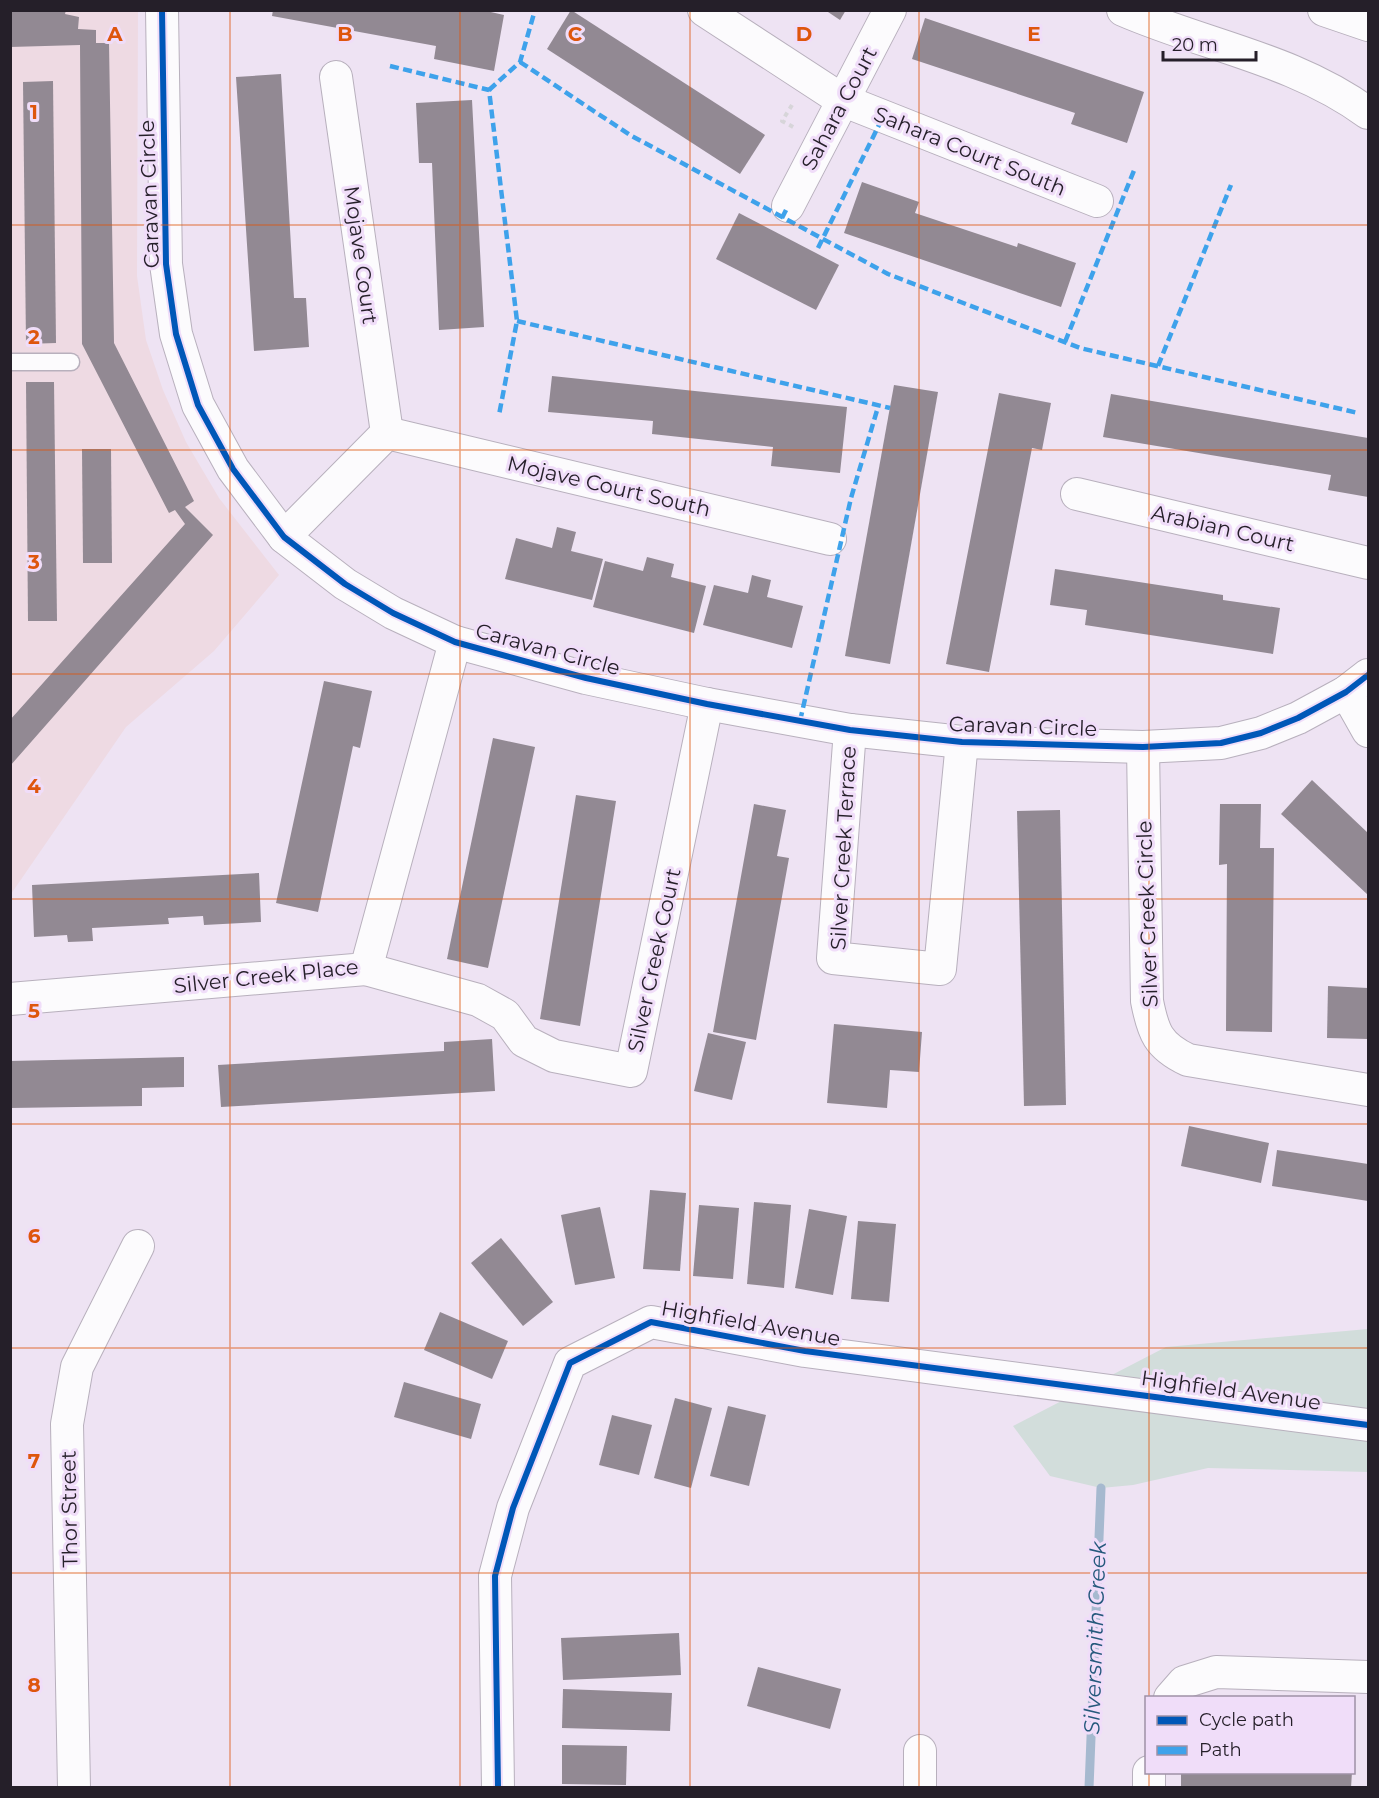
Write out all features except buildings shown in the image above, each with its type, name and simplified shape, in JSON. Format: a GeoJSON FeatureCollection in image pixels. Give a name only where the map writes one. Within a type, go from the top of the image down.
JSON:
{"type":"FeatureCollection","features":[{"type":"Feature","properties":{"kind":"street","name":"Caravan Circle"},"geometry":{"type":"LineString","coordinates":[[162,10],[166,264],[176,334],[198,405],[233,468],[284,537],[345,584],[374,601],[455,642],[586,678],[707,704],[850,730],[962,742],[1143,747],[1221,743],[1261,733],[1298,718],[1357,684]]}},
{"type":"Feature","properties":{"kind":"street","name":"Sahara Court South"},"geometry":{"type":"LineString","coordinates":[[704,10],[842,100],[1097,201]]}},
{"type":"Feature","properties":{"kind":"street","name":"Sahara Court"},"geometry":{"type":"LineString","coordinates":[[788,206],[890,10]]}},
{"type":"Feature","properties":{"kind":"street"},"geometry":{"type":"LineString","coordinates":[[1123,10],[1151,22],[1290,68],[1328,87],[1368,113]]}},
{"type":"Feature","properties":{"kind":"street"},"geometry":{"type":"LineString","coordinates":[[1324,10],[1368,25]]}},
{"type":"Feature","properties":{"kind":"street","name":"Mojave Court"},"geometry":{"type":"LineString","coordinates":[[336,77],[387,433]]}},
{"type":"Feature","properties":{"kind":"street"},"geometry":{"type":"LineString","coordinates":[[284,537],[387,433]]}},
{"type":"Feature","properties":{"kind":"street","name":"Mojave Court South"},"geometry":{"type":"LineString","coordinates":[[387,433],[830,539]]}},
{"type":"Feature","properties":{"kind":"street","name":"Arabian Court"},"geometry":{"type":"LineString","coordinates":[[1077,494],[1368,562]]}},
{"type":"Feature","properties":{"kind":"street","name":"Silver Creek Place"},"geometry":{"type":"LineString","coordinates":[[10,999],[366,969],[455,642]]}},
{"type":"Feature","properties":{"kind":"street"},"geometry":{"type":"LineString","coordinates":[[1357,684],[1368,731]]}},
{"type":"Feature","properties":{"kind":"street","name":"Silver Creek Court"},"geometry":{"type":"LineString","coordinates":[[366,969],[478,1000],[505,1015],[524,1041],[554,1056],[631,1071],[707,704]]}},
{"type":"Feature","properties":{"kind":"street","name":"Silver Creek Terrace"},"geometry":{"type":"LineString","coordinates":[[850,730],[833,958],[940,969],[962,742]]}},
{"type":"Feature","properties":{"kind":"street","name":"Silver Creek Circle"},"geometry":{"type":"LineString","coordinates":[[1143,747],[1147,1001],[1152,1028],[1169,1051],[1188,1060],[1368,1090]]}},
{"type":"Feature","properties":{"kind":"street","name":"Thor Street"},"geometry":{"type":"LineString","coordinates":[[74,1788],[67,1424],[77,1367],[138,1246]]}},
{"type":"Feature","properties":{"kind":"street","name":"Highfield Avenue"},"geometry":{"type":"LineString","coordinates":[[498,1788],[495,1576],[513,1509],[570,1363],[651,1322],[805,1351],[1368,1425]]}},
{"type":"Feature","properties":{"kind":"street"},"geometry":{"type":"LineString","coordinates":[[1172,1696],[1184,1682],[1216,1672],[1368,1677]]}},
{"type":"Feature","properties":{"kind":"street"},"geometry":{"type":"LineString","coordinates":[[920,1751],[920,1788]]}},
{"type":"Feature","properties":{"kind":"lane"},"geometry":{"type":"LineString","coordinates":[[10,362],[71,362]]}},
{"type":"Feature","properties":{"kind":"shaded area"},"geometry":{"type":"Polygon","coordinates":[[[11,11],[138,11],[137,276],[146,340],[163,390],[186,442],[219,498],[279,575],[214,651],[126,727],[11,894],[11,11]]]}},
{"type":"Feature","properties":{"kind":"shaded area"},"geometry":{"type":"Polygon","coordinates":[[[1368,1329],[1368,1472],[1208,1468],[1133,1485],[1101,1488],[1050,1476],[1013,1426],[1166,1347],[1368,1329]]]}},
{"type":"Feature","properties":{"kind":"waterway","name":"Silversmith Creek"},"geometry":{"type":"LineString","coordinates":[[1089,1788],[1101,1488]]}},
{"type":"Feature","properties":{"kind":"marked path"},"geometry":{"type":"LineString","coordinates":[[489,90],[520,62],[535,10]]}},
{"type":"Feature","properties":{"kind":"marked path"},"geometry":{"type":"LineString","coordinates":[[520,62],[630,135],[888,274],[1080,348],[1358,413]]}},
{"type":"Feature","properties":{"kind":"marked path"},"geometry":{"type":"LineString","coordinates":[[390,66],[489,90],[517,321],[499,415]]}},
{"type":"Feature","properties":{"kind":"marked path"},"geometry":{"type":"LineString","coordinates":[[818,248],[883,117]]}},
{"type":"Feature","properties":{"kind":"marked path"},"geometry":{"type":"LineString","coordinates":[[1065,342],[1135,168]]}},
{"type":"Feature","properties":{"kind":"marked path"},"geometry":{"type":"LineString","coordinates":[[1158,366],[1231,185]]}},
{"type":"Feature","properties":{"kind":"marked path"},"geometry":{"type":"LineString","coordinates":[[782,218],[788,206]]}},
{"type":"Feature","properties":{"kind":"marked path"},"geometry":{"type":"LineString","coordinates":[[517,321],[890,408]]}},
{"type":"Feature","properties":{"kind":"marked path"},"geometry":{"type":"LineString","coordinates":[[800,721],[851,498],[878,407]]}},
{"type":"Feature","properties":{"kind":"cycle path"},"geometry":{"type":"LineString","coordinates":[[162,10],[166,264],[176,334],[198,405],[233,469],[284,537],[345,584],[393,613],[455,642],[586,678],[707,704],[850,730],[962,742],[1143,747],[1221,743],[1261,733],[1298,718],[1346,692],[1368,675]]}},
{"type":"Feature","properties":{"kind":"cycle path"},"geometry":{"type":"LineString","coordinates":[[498,1788],[495,1576],[513,1508],[570,1363],[651,1322],[805,1351],[1368,1425]]}}]}
